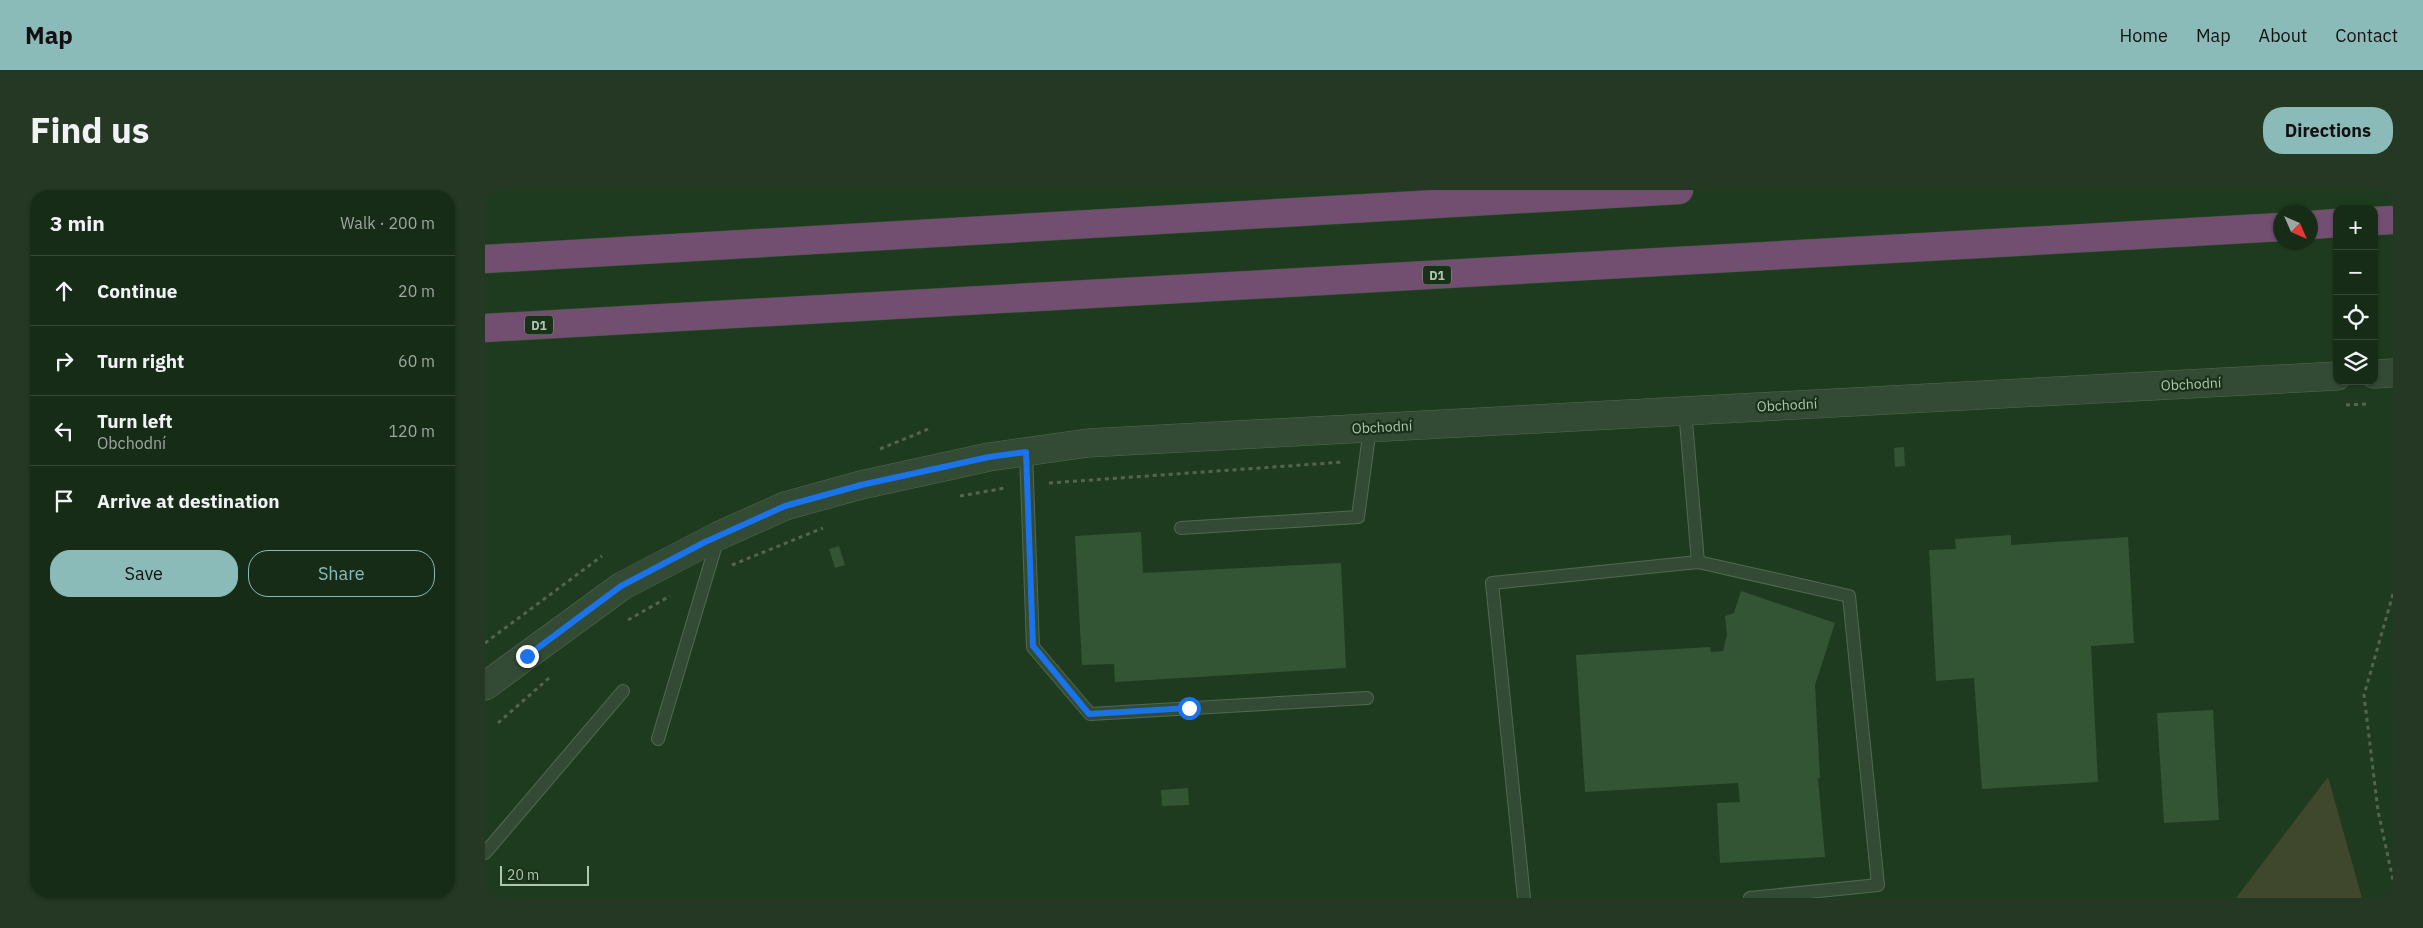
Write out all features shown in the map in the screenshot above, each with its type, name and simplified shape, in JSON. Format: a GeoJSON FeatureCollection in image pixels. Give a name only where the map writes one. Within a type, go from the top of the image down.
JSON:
{"type":"FeatureCollection","features":[{"type":"Feature","properties":{"kind":"highway"},"geometry":{"type":"LineString","coordinates":[[485,259],[1679,190]]}},
{"type":"Feature","properties":{"kind":"highway"},"geometry":{"type":"LineString","coordinates":[[2378,221],[2393,220]]}},
{"type":"Feature","properties":{"kind":"highway"},"geometry":{"type":"LineString","coordinates":[[2318,224],[2333,223]]}},
{"type":"Feature","properties":{"kind":"highway","name":"D1"},"geometry":{"type":"LineString","coordinates":[[485,328],[2273,226]]}},
{"type":"Feature","properties":{"kind":"street"},"geometry":{"type":"LineString","coordinates":[[2378,374],[2393,374]]}},
{"type":"Feature","properties":{"kind":"street","name":"Obchodní"},"geometry":{"type":"LineString","coordinates":[[485,686],[621,586],[718,536],[785,506],[861,485],[989,457],[1088,443],[2333,376]]}},
{"type":"Feature","properties":{"kind":"lane"},"geometry":{"type":"LineString","coordinates":[[1685,410],[1698,562]]}},
{"type":"Feature","properties":{"kind":"lane"},"geometry":{"type":"LineString","coordinates":[[1181,528],[1358,517],[1370,428]]}},
{"type":"Feature","properties":{"kind":"lane"},"geometry":{"type":"LineString","coordinates":[[1026,452],[1033,646],[1089,714],[1367,698]]}},
{"type":"Feature","properties":{"kind":"lane"},"geometry":{"type":"LineString","coordinates":[[658,739],[718,536]]}},
{"type":"Feature","properties":{"kind":"lane"},"geometry":{"type":"LineString","coordinates":[[1524,898],[1492,583],[1698,562],[1849,596],[1878,885],[1750,898]]}},
{"type":"Feature","properties":{"kind":"lane"},"geometry":{"type":"LineString","coordinates":[[485,853],[623,691]]}},
{"type":"Feature","properties":{"kind":"path"},"geometry":{"type":"LineString","coordinates":[[2344,405],[2373,404]]}},
{"type":"Feature","properties":{"kind":"path"},"geometry":{"type":"LineString","coordinates":[[953,497],[1027,485],[1366,460]]}},
{"type":"Feature","properties":{"kind":"path"},"geometry":{"type":"LineString","coordinates":[[623,623],[706,576],[832,524]]}},
{"type":"Feature","properties":{"kind":"path"},"geometry":{"type":"LineString","coordinates":[[485,643],[602,556]]}},
{"type":"Feature","properties":{"kind":"path"},"geometry":{"type":"LineString","coordinates":[[2393,594],[2364,695],[2377,811],[2393,880]]}},
{"type":"Feature","properties":{"kind":"path"},"geometry":{"type":"LineString","coordinates":[[498,723],[554,673]]}},
{"type":"Feature","properties":{"kind":"green space"},"geometry":{"type":"Polygon","coordinates":[[[2328,777],[2362,898],[2236,898],[2328,777]]]}},
{"type":"Feature","properties":{"kind":"building"},"geometry":{"type":"Polygon","coordinates":[[[1904,447],[1905,466],[1895,467],[1894,448],[1904,447]]]}},
{"type":"Feature","properties":{"kind":"building"},"geometry":{"type":"Polygon","coordinates":[[[1141,532],[1143,573],[1341,563],[1346,668],[1115,682],[1114,664],[1082,665],[1075,536],[1141,532]]]}},
{"type":"Feature","properties":{"kind":"building"},"geometry":{"type":"Polygon","coordinates":[[[2011,535],[2011,545],[2128,537],[2134,643],[2091,646],[2098,782],[1982,789],[1974,678],[1936,681],[1929,550],[1956,549],[1955,539],[2011,535]]]}},
{"type":"Feature","properties":{"kind":"building"},"geometry":{"type":"Polygon","coordinates":[[[839,546],[845,565],[835,568],[829,549],[839,546]]]}},
{"type":"Feature","properties":{"kind":"building"},"geometry":{"type":"Polygon","coordinates":[[[1741,591],[1835,623],[1815,685],[1820,778],[1818,778],[1825,857],[1720,863],[1717,803],[1740,802],[1738,783],[1585,792],[1576,655],[1710,647],[1711,652],[1723,651],[1727,635],[1725,616],[1734,613],[1741,591]]]}},
{"type":"Feature","properties":{"kind":"building"},"geometry":{"type":"Polygon","coordinates":[[[2213,710],[2219,820],[2164,823],[2157,713],[2213,710]]]}},
{"type":"Feature","properties":{"kind":"building"},"geometry":{"type":"Polygon","coordinates":[[[1188,788],[1189,805],[1162,806],[1161,790],[1188,788]]]}},
{"type":"Feature","properties":{"kind":"route"},"geometry":{"type":"LineString","coordinates":[[527,656],[621,586],[705,542],[785,506],[861,485],[989,457],[1026,452],[1033,646],[1089,714],[1189,708]]}}]}
